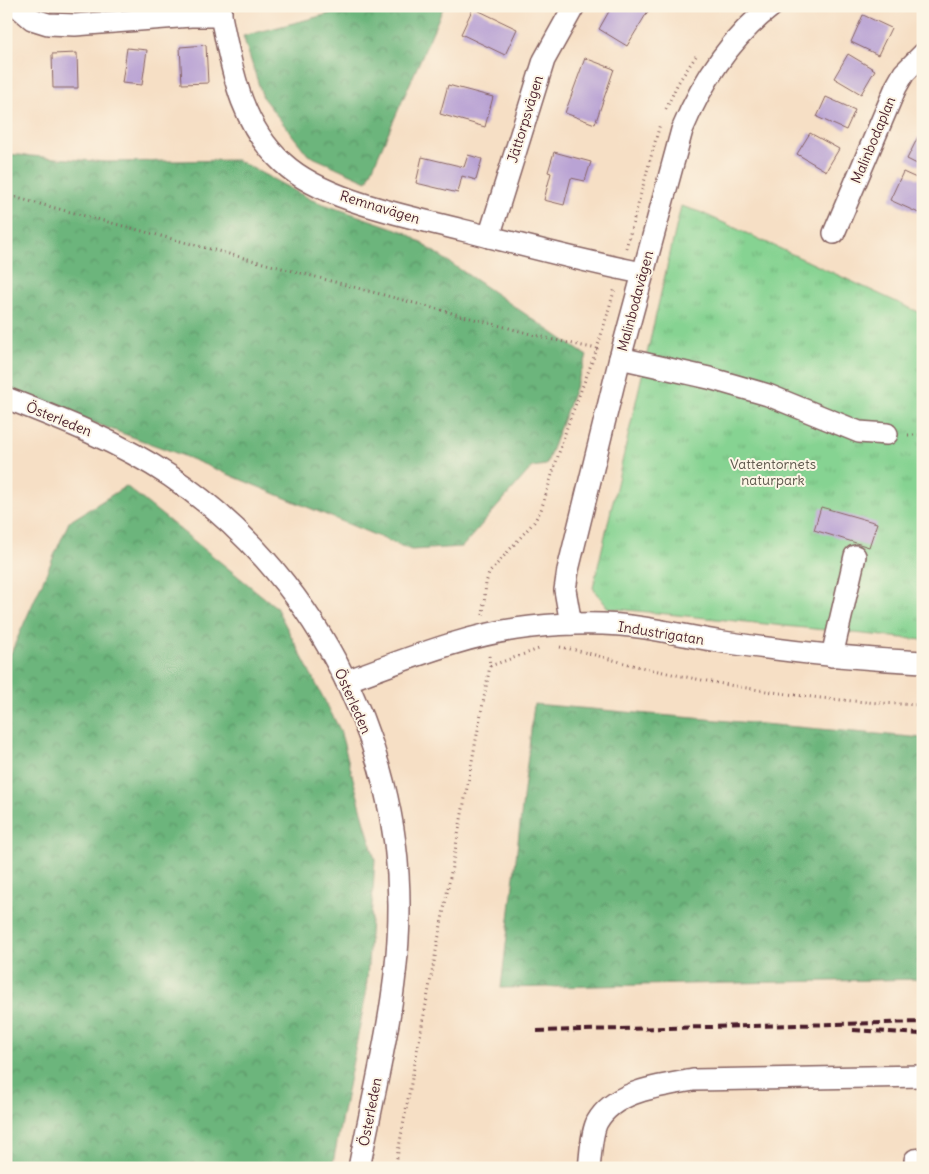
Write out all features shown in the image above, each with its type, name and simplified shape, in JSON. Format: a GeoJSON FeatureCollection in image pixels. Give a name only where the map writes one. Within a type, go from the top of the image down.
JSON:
{"type":"FeatureCollection","features":[{"type":"Feature","properties":{"kind":"street","name":"Remnavägen"},"geometry":{"type":"LineString","coordinates":[[17,6],[32,19],[48,24],[75,25],[191,16],[221,11],[236,86],[249,119],[283,163],[314,184],[347,198],[489,237],[582,261],[642,273]]}},
{"type":"Feature","properties":{"kind":"street","name":"Jättorpsvägen"},"geometry":{"type":"LineString","coordinates":[[489,237],[544,60],[574,6]]}},
{"type":"Feature","properties":{"kind":"street","name":"Malinbodavägen"},"geometry":{"type":"LineString","coordinates":[[571,624],[565,590],[568,570],[642,273],[682,130],[697,95],[734,41],[772,6]]}},
{"type":"Feature","properties":{"kind":"street","name":"Malinbodaplan"},"geometry":{"type":"LineString","coordinates":[[834,233],[896,87],[904,73],[923,54]]}},
{"type":"Feature","properties":{"kind":"street"},"geometry":{"type":"LineString","coordinates":[[620,358],[709,378],[777,399],[859,432],[887,434]]}},
{"type":"Feature","properties":{"kind":"street","name":"Österleden"},"geometry":{"type":"LineString","coordinates":[[6,398],[53,416],[128,450],[171,477],[212,508],[248,542],[298,600],[326,642],[346,681],[369,734],[383,783],[396,858],[399,908],[397,958],[390,1009],[360,1168]]}},
{"type":"Feature","properties":{"kind":"street"},"geometry":{"type":"LineString","coordinates":[[832,656],[855,556]]}},
{"type":"Feature","properties":{"kind":"street","name":"Industrigatan"},"geometry":{"type":"LineString","coordinates":[[346,681],[443,646],[486,635],[530,627],[571,624],[643,628],[698,639],[832,656],[923,662]]}},
{"type":"Feature","properties":{"kind":"street"},"geometry":{"type":"LineString","coordinates":[[589,1168],[596,1123],[613,1102],[660,1086],[694,1080],[923,1076]]}},
{"type":"Feature","properties":{"kind":"path"},"geometry":{"type":"LineString","coordinates":[[6,195],[550,339],[597,349],[568,424],[541,510],[534,522],[489,573],[482,608],[490,666],[395,1168]]}},
{"type":"Feature","properties":{"kind":"path"},"geometry":{"type":"LineString","coordinates":[[555,647],[588,652],[641,667],[772,692],[821,699],[923,705]]}},
{"type":"Feature","properties":{"kind":"path"},"geometry":{"type":"LineString","coordinates":[[490,666],[543,648]]}},
{"type":"Feature","properties":{"kind":"green space"},"geometry":{"type":"Polygon","coordinates":[[[345,6],[444,6],[367,181],[308,155],[263,98],[243,36],[344,10],[345,6]]]}},
{"type":"Feature","properties":{"kind":"green space"},"geometry":{"type":"Polygon","coordinates":[[[6,154],[106,162],[237,160],[312,200],[405,232],[587,356],[546,465],[532,467],[462,547],[411,550],[179,454],[6,391],[6,154]]]}},
{"type":"Feature","properties":{"kind":"green space","name":"Vattentornets naturpark"},"geometry":{"type":"Polygon","coordinates":[[[681,206],[700,212],[923,314],[923,640],[608,608],[593,588],[681,206]]]}},
{"type":"Feature","properties":{"kind":"green space"},"geometry":{"type":"Polygon","coordinates":[[[126,486],[276,607],[340,730],[375,860],[366,994],[332,1168],[6,1168],[6,664],[69,522],[126,486]]]}},
{"type":"Feature","properties":{"kind":"green space"},"geometry":{"type":"Polygon","coordinates":[[[534,704],[923,738],[923,979],[501,988],[534,704]]]}},
{"type":"Feature","properties":{"kind":"building"},"geometry":{"type":"Polygon","coordinates":[[[612,6],[651,6],[627,46],[599,29],[612,6]]]}},
{"type":"Feature","properties":{"kind":"building"},"geometry":{"type":"Polygon","coordinates":[[[473,8],[517,29],[505,55],[461,34],[473,8]]]}},
{"type":"Feature","properties":{"kind":"building"},"geometry":{"type":"Polygon","coordinates":[[[863,15],[891,28],[878,55],[851,42],[863,15]]]}},
{"type":"Feature","properties":{"kind":"building"},"geometry":{"type":"Polygon","coordinates":[[[206,45],[208,83],[182,84],[180,47],[206,45]]]}},
{"type":"Feature","properties":{"kind":"building"},"geometry":{"type":"Polygon","coordinates":[[[127,48],[147,50],[142,85],[122,83],[127,48]]]}},
{"type":"Feature","properties":{"kind":"building"},"geometry":{"type":"Polygon","coordinates":[[[77,53],[78,88],[53,88],[52,54],[77,53]]]}},
{"type":"Feature","properties":{"kind":"building"},"geometry":{"type":"Polygon","coordinates":[[[848,54],[875,70],[861,94],[834,78],[848,54]]]}},
{"type":"Feature","properties":{"kind":"building"},"geometry":{"type":"Polygon","coordinates":[[[585,58],[614,69],[595,124],[565,113],[585,58]]]}},
{"type":"Feature","properties":{"kind":"building"},"geometry":{"type":"Polygon","coordinates":[[[448,85],[493,97],[485,127],[440,114],[448,85]]]}},
{"type":"Feature","properties":{"kind":"building"},"geometry":{"type":"Polygon","coordinates":[[[826,97],[855,110],[846,130],[817,117],[826,97]]]}},
{"type":"Feature","properties":{"kind":"building"},"geometry":{"type":"Polygon","coordinates":[[[810,133],[839,149],[826,171],[797,154],[810,133]]]}},
{"type":"Feature","properties":{"kind":"building"},"geometry":{"type":"Polygon","coordinates":[[[918,137],[923,139],[923,167],[907,159],[918,137]]]}},
{"type":"Feature","properties":{"kind":"building"},"geometry":{"type":"Polygon","coordinates":[[[554,152],[591,162],[585,181],[571,178],[564,205],[544,200],[551,173],[548,172],[554,152]]]}},
{"type":"Feature","properties":{"kind":"building"},"geometry":{"type":"Polygon","coordinates":[[[468,155],[482,159],[476,180],[462,176],[458,193],[416,183],[422,157],[464,167],[468,155]]]}},
{"type":"Feature","properties":{"kind":"building"},"geometry":{"type":"Polygon","coordinates":[[[903,172],[923,181],[923,215],[890,200],[903,172]]]}},
{"type":"Feature","properties":{"kind":"building"},"geometry":{"type":"Polygon","coordinates":[[[821,507],[877,523],[869,547],[814,530],[821,507]]]}},
{"type":"Feature","properties":{"kind":"railway"},"geometry":{"type":"LineString","coordinates":[[537,1031],[923,1022]]}},
{"type":"Feature","properties":{"kind":"railway"},"geometry":{"type":"LineString","coordinates":[[853,1030],[923,1034]]}}]}
